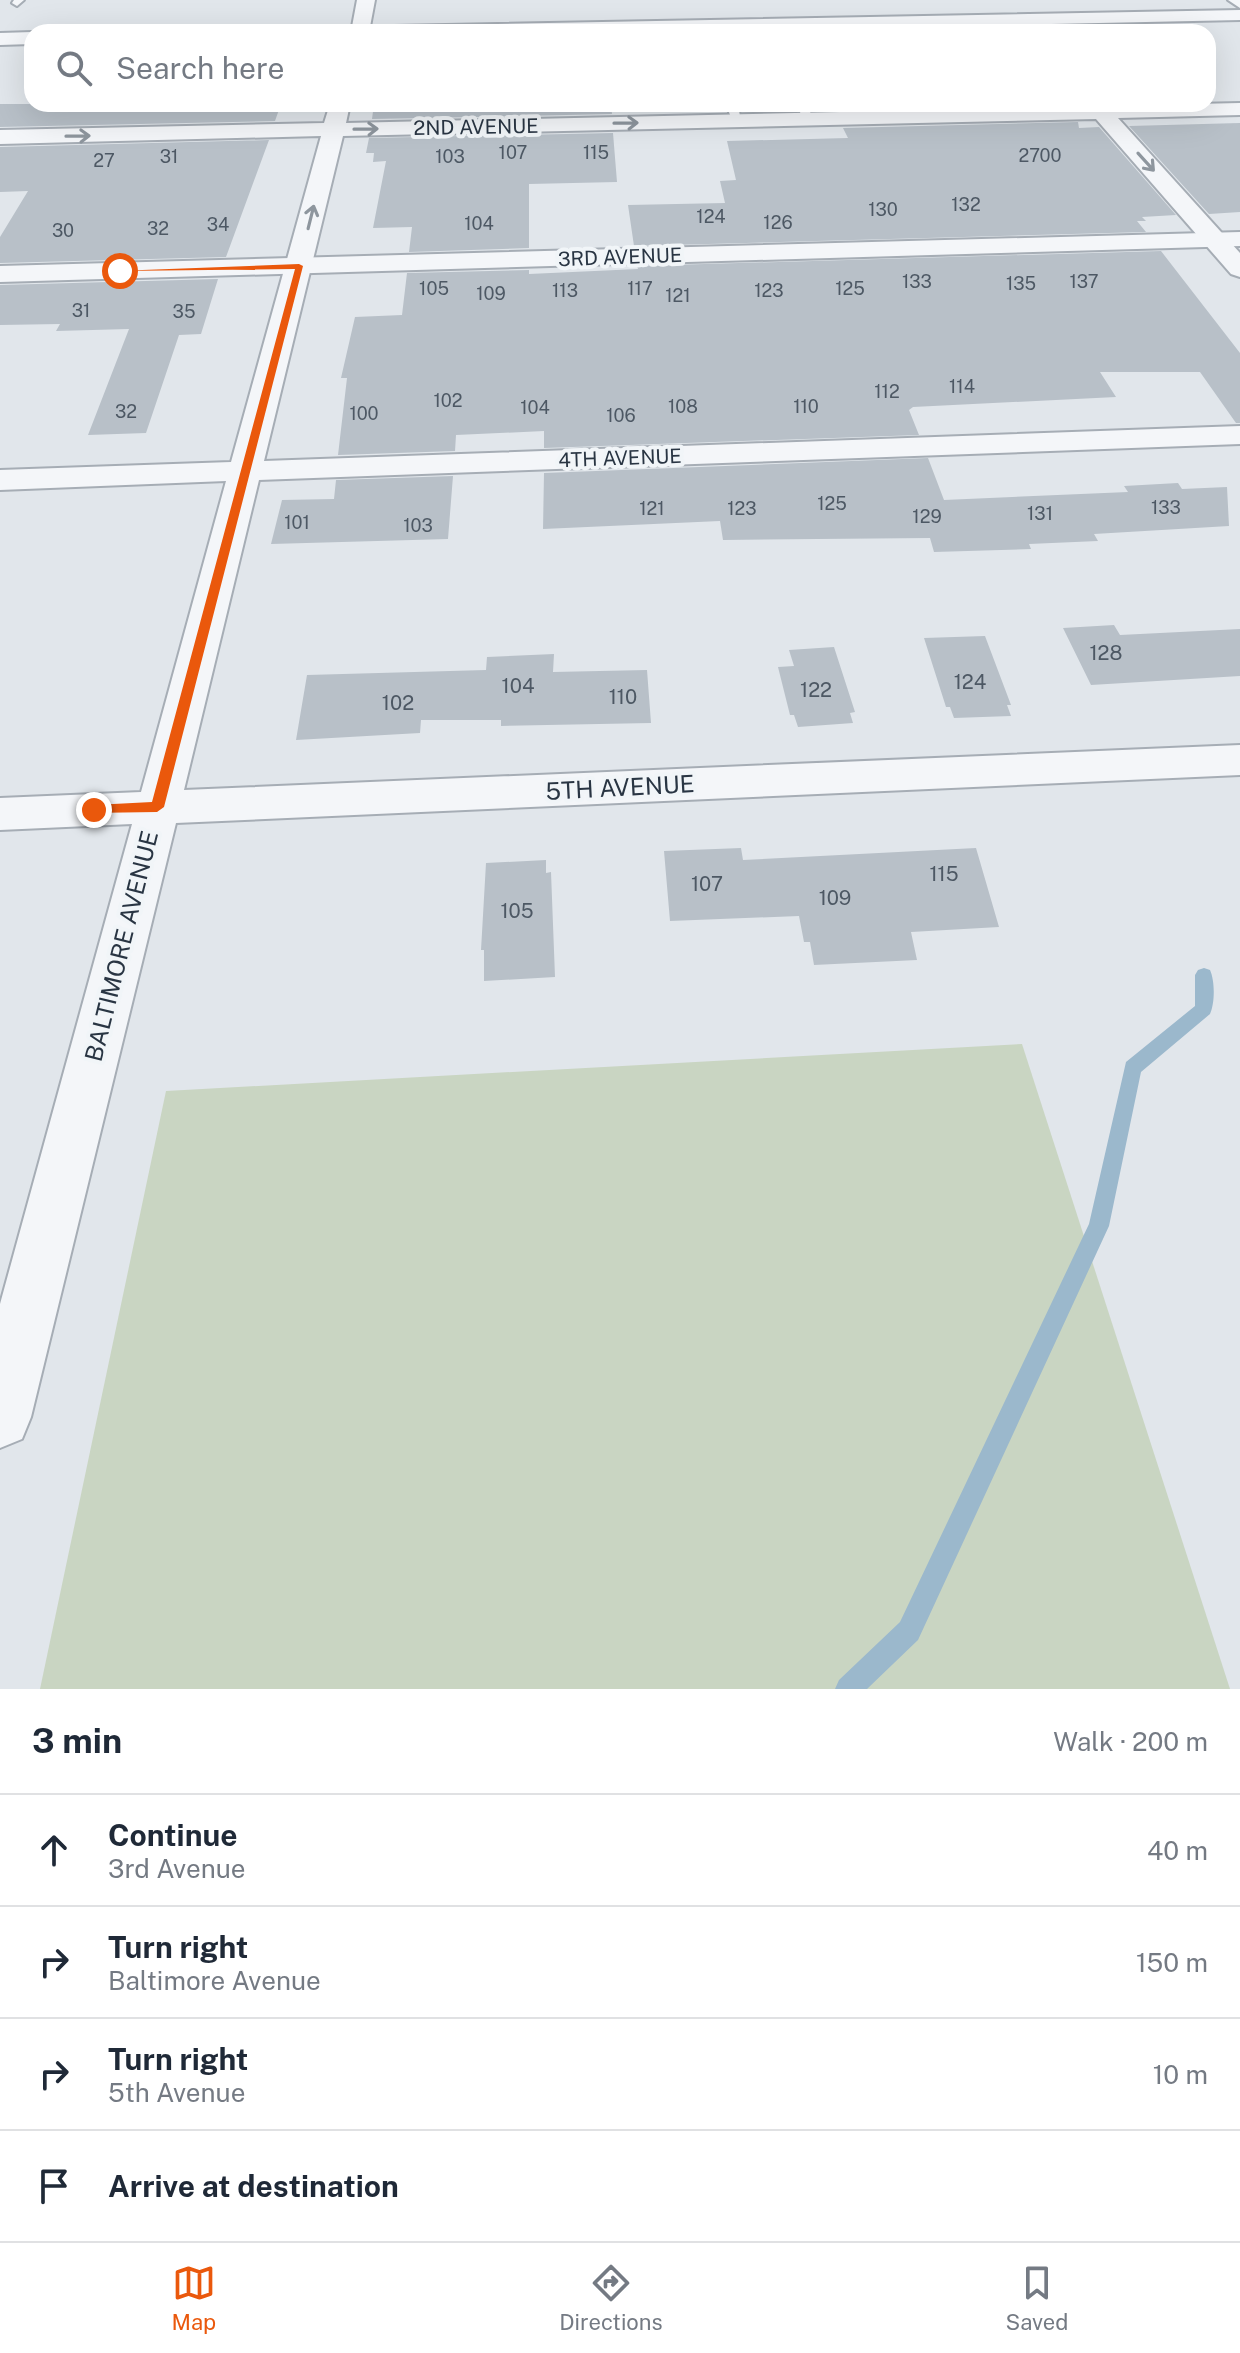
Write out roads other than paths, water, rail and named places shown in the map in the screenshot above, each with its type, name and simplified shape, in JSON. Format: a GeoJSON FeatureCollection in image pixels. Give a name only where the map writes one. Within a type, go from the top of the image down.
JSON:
{"type":"FeatureCollection","features":[{"type":"Feature","properties":{"kind":"street"},"geometry":{"type":"LineString","coordinates":[[362,24],[366,0]]}},
{"type":"Feature","properties":{"kind":"street"},"geometry":{"type":"LineString","coordinates":[[999,0],[1021,24]]}},
{"type":"Feature","properties":{"kind":"street"},"geometry":{"type":"LineString","coordinates":[[1062,24],[1240,15]]}},
{"type":"Feature","properties":{"kind":"street"},"geometry":{"type":"LineString","coordinates":[[0,39],[24,38]]}},
{"type":"Feature","properties":{"kind":"street","name":"2ND AVENUE"},"geometry":{"type":"LineString","coordinates":[[1216,109],[1240,109]]}},
{"type":"Feature","properties":{"kind":"street","name":"2ND AVENUE"},"geometry":{"type":"LineString","coordinates":[[0,137],[336,117],[734,112]]}},
{"type":"Feature","properties":{"kind":"street"},"geometry":{"type":"LineString","coordinates":[[1101,112],[1227,240],[1240,269]]}},
{"type":"Feature","properties":{"kind":"street","name":"BALTIMORE AVENUE"},"geometry":{"type":"LineString","coordinates":[[0,1417],[157,807],[248,471],[336,117]]}},
{"type":"Feature","properties":{"kind":"street","name":"3RD AVENUE"},"geometry":{"type":"LineString","coordinates":[[0,274],[1227,240]]}},
{"type":"Feature","properties":{"kind":"street","name":"4TH AVENUE"},"geometry":{"type":"LineString","coordinates":[[0,480],[1240,435]]}},
{"type":"Feature","properties":{"kind":"street","name":"5TH AVENUE"},"geometry":{"type":"LineString","coordinates":[[0,814],[1240,760]]}},
{"type":"Feature","properties":{"kind":"lane"},"geometry":{"type":"LineString","coordinates":[[1233,0],[1240,5]]}},
{"type":"Feature","properties":{"kind":"waterway"},"geometry":{"type":"LineString","coordinates":[[848,1689],[909,1631],[1099,1226],[1133,1068],[1204,1009],[1204,975]]}}]}
